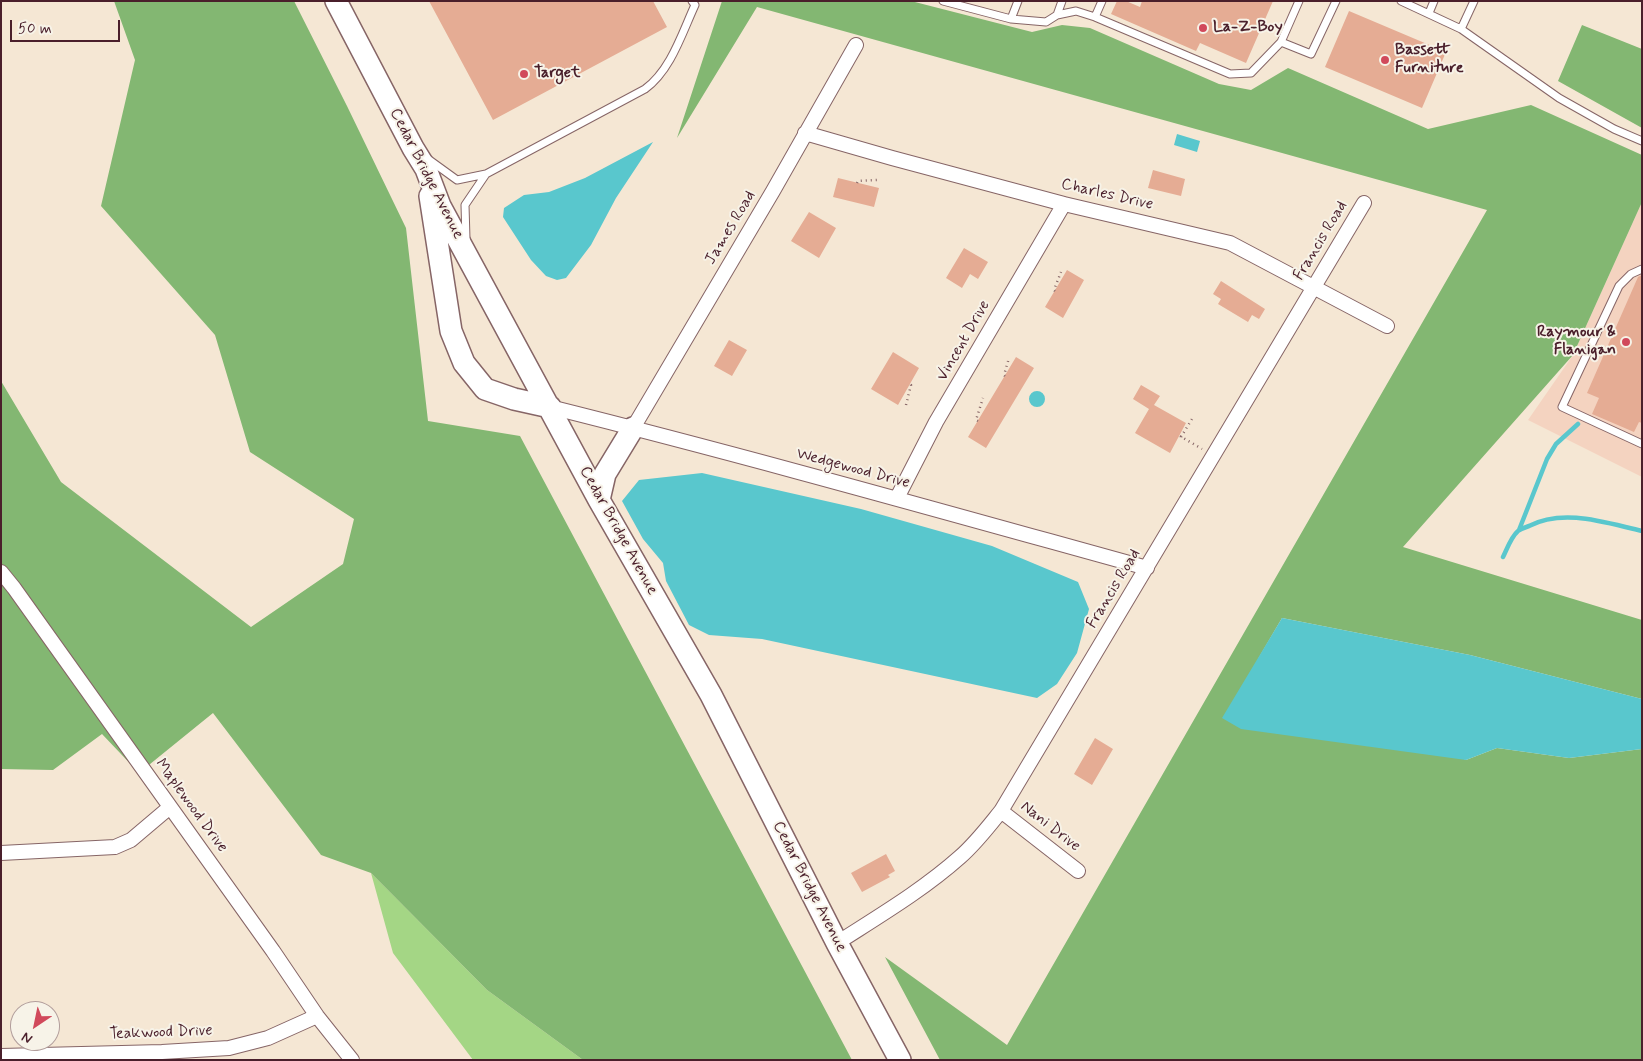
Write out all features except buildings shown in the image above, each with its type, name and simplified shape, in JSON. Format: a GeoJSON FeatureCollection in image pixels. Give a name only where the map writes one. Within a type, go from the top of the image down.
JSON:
{"type":"FeatureCollection","features":[{"type":"Feature","properties":{"kind":"main road","name":"Cedar Bridge Avenue"},"geometry":{"type":"LineString","coordinates":[[336,1],[413,148],[426,169],[440,206],[600,500],[711,695],[837,943],[900,1060]]}},
{"type":"Feature","properties":{"kind":"main road"},"geometry":{"type":"LineString","coordinates":[[426,169],[452,331],[464,363],[485,389],[514,399],[550,407]]}},
{"type":"Feature","properties":{"kind":"main road"},"geometry":{"type":"LineString","coordinates":[[600,500],[604,474],[633,428]]}},
{"type":"Feature","properties":{"kind":"street","name":"James Road"},"geometry":{"type":"LineString","coordinates":[[633,428],[773,191],[856,45]]}},
{"type":"Feature","properties":{"kind":"street","name":"Charles Drive"},"geometry":{"type":"LineString","coordinates":[[806,133],[1064,204],[1230,243],[1388,326]]}},
{"type":"Feature","properties":{"kind":"street","name":"Francis Road"},"geometry":{"type":"LineString","coordinates":[[837,943],[914,893],[960,857],[985,832],[1001,811],[1364,203]]}},
{"type":"Feature","properties":{"kind":"street","name":"Vincent Drive"},"geometry":{"type":"LineString","coordinates":[[896,498],[936,422],[1064,204]]}},
{"type":"Feature","properties":{"kind":"street","name":"Wedgewood Drive"},"geometry":{"type":"LineString","coordinates":[[550,407],[896,498],[1147,568]]}},
{"type":"Feature","properties":{"kind":"street","name":"Maplewood Drive"},"geometry":{"type":"LineString","coordinates":[[1,572],[273,951],[317,1016],[352,1060]]}},
{"type":"Feature","properties":{"kind":"street"},"geometry":{"type":"LineString","coordinates":[[1,853],[115,846],[131,840],[170,807]]}},
{"type":"Feature","properties":{"kind":"street","name":"Nani Drive"},"geometry":{"type":"LineString","coordinates":[[1001,811],[1078,871]]}},
{"type":"Feature","properties":{"kind":"street","name":"Teakwood Drive"},"geometry":{"type":"LineString","coordinates":[[1,1056],[162,1052],[229,1048],[268,1038],[317,1016]]}},
{"type":"Feature","properties":{"kind":"lane"},"geometry":{"type":"LineString","coordinates":[[943,1],[1011,19],[1046,22],[1057,15],[1076,11],[1095,17],[1230,74],[1251,73],[1281,42],[1299,1]]}},
{"type":"Feature","properties":{"kind":"lane"},"geometry":{"type":"LineString","coordinates":[[1011,19],[1018,1]]}},
{"type":"Feature","properties":{"kind":"lane"},"geometry":{"type":"LineString","coordinates":[[1057,15],[1062,1]]}},
{"type":"Feature","properties":{"kind":"lane"},"geometry":{"type":"LineString","coordinates":[[1095,17],[1102,1]]}},
{"type":"Feature","properties":{"kind":"lane"},"geometry":{"type":"LineString","coordinates":[[1281,42],[1311,54],[1336,1]]}},
{"type":"Feature","properties":{"kind":"lane"},"geometry":{"type":"LineString","coordinates":[[1401,1],[1461,29],[1559,98],[1614,129],[1642,141]]}},
{"type":"Feature","properties":{"kind":"lane"},"geometry":{"type":"LineString","coordinates":[[1428,13],[1434,1]]}},
{"type":"Feature","properties":{"kind":"lane"},"geometry":{"type":"LineString","coordinates":[[1461,29],[1474,1]]}},
{"type":"Feature","properties":{"kind":"lane"},"geometry":{"type":"LineString","coordinates":[[413,148],[457,180],[486,174],[645,89],[656,81],[670,58],[695,2]]}},
{"type":"Feature","properties":{"kind":"lane"},"geometry":{"type":"LineString","coordinates":[[466,254],[465,204],[486,174]]}},
{"type":"Feature","properties":{"kind":"lane"},"geometry":{"type":"LineString","coordinates":[[1642,269],[1631,274],[1619,286],[1562,407],[1642,444]]}},
{"type":"Feature","properties":{"kind":"path"},"geometry":{"type":"LineString","coordinates":[[857,182],[878,180]]}},
{"type":"Feature","properties":{"kind":"path"},"geometry":{"type":"LineString","coordinates":[[1055,291],[1061,272]]}},
{"type":"Feature","properties":{"kind":"path"},"geometry":{"type":"LineString","coordinates":[[1005,376],[1009,358]]}},
{"type":"Feature","properties":{"kind":"path"},"geometry":{"type":"LineString","coordinates":[[906,405],[910,384]]}},
{"type":"Feature","properties":{"kind":"path"},"geometry":{"type":"LineString","coordinates":[[978,421],[976,420],[983,398]]}},
{"type":"Feature","properties":{"kind":"path"},"geometry":{"type":"LineString","coordinates":[[1192,419],[1180,437],[1213,456]]}},
{"type":"Feature","properties":{"kind":"shaded area"},"geometry":{"type":"Polygon","coordinates":[[[1642,202],[1642,477],[1528,420],[1573,355],[1642,202]]]}},
{"type":"Feature","properties":{"kind":"green space"},"geometry":{"type":"Polygon","coordinates":[[[114,1],[294,1],[406,228],[428,421],[520,436],[852,1060],[583,1060],[487,990],[371,873],[321,855],[213,713],[139,773],[102,734],[53,770],[1,769],[1,381],[61,482],[251,627],[343,564],[354,519],[250,452],[215,335],[101,206],[135,60],[114,1]]]}},
{"type":"Feature","properties":{"kind":"green space"},"geometry":{"type":"Polygon","coordinates":[[[722,1],[911,1],[1032,32],[1062,25],[1090,28],[1219,84],[1251,90],[1288,68],[1428,129],[1531,105],[1642,155],[1642,202],[1573,355],[1403,547],[1642,620],[1642,699],[1470,655],[1282,618],[1258,659],[1466,760],[1497,748],[1569,758],[1642,749],[1642,1060],[940,1060],[885,957],[1007,1045],[1487,210],[757,7],[677,138],[722,1]]]}},
{"type":"Feature","properties":{"kind":"green space"},"geometry":{"type":"Polygon","coordinates":[[[1582,25],[1642,49],[1642,128],[1558,81],[1582,25]]]}},
{"type":"Feature","properties":{"kind":"green space"},"geometry":{"type":"Polygon","coordinates":[[[371,873],[487,990],[583,1060],[473,1060],[393,953],[371,873]]]}},
{"type":"Feature","properties":{"kind":"water"},"geometry":{"type":"Polygon","coordinates":[[[1177,134],[1200,141],[1197,152],[1174,145],[1177,134]]]}},
{"type":"Feature","properties":{"kind":"water"},"geometry":{"type":"Polygon","coordinates":[[[653,142],[616,198],[591,245],[566,278],[557,280],[546,276],[531,260],[503,217],[504,208],[524,195],[549,192],[585,178],[653,142]]]}},
{"type":"Feature","properties":{"kind":"water"},"geometry":{"type":"Polygon","coordinates":[[[1037,391],[1043,393],[1045,399],[1043,405],[1037,407],[1031,405],[1029,399],[1031,393],[1037,391]]]}},
{"type":"Feature","properties":{"kind":"water"},"geometry":{"type":"Polygon","coordinates":[[[702,473],[861,509],[992,546],[1078,582],[1089,609],[1077,653],[1057,684],[1037,698],[762,639],[709,635],[689,625],[666,581],[663,563],[643,539],[622,501],[639,480],[702,473]]]}},
{"type":"Feature","properties":{"kind":"water"},"geometry":{"type":"Polygon","coordinates":[[[1282,618],[1470,655],[1642,699],[1642,749],[1569,758],[1497,748],[1466,760],[1241,729],[1222,718],[1282,618]]]}},
{"type":"Feature","properties":{"kind":"waterway"},"geometry":{"type":"LineString","coordinates":[[1519,530],[1547,459],[1556,444],[1578,424]]}},
{"type":"Feature","properties":{"kind":"waterway"},"geometry":{"type":"LineString","coordinates":[[1503,557],[1511,540],[1518,531],[1542,521],[1556,518],[1600,521],[1642,531]]}},
{"type":"Feature","properties":{"kind":"place","name":"La-Z-Boy"},"geometry":{"type":"Point","coordinates":[1203,28]}},
{"type":"Feature","properties":{"kind":"place","name":"Bassett Furniture"},"geometry":{"type":"Point","coordinates":[1385,60]}},
{"type":"Feature","properties":{"kind":"place","name":"Target"},"geometry":{"type":"Point","coordinates":[524,74]}},
{"type":"Feature","properties":{"kind":"place","name":"Raymour & Flanigan"},"geometry":{"type":"Point","coordinates":[1626,342]}}]}
